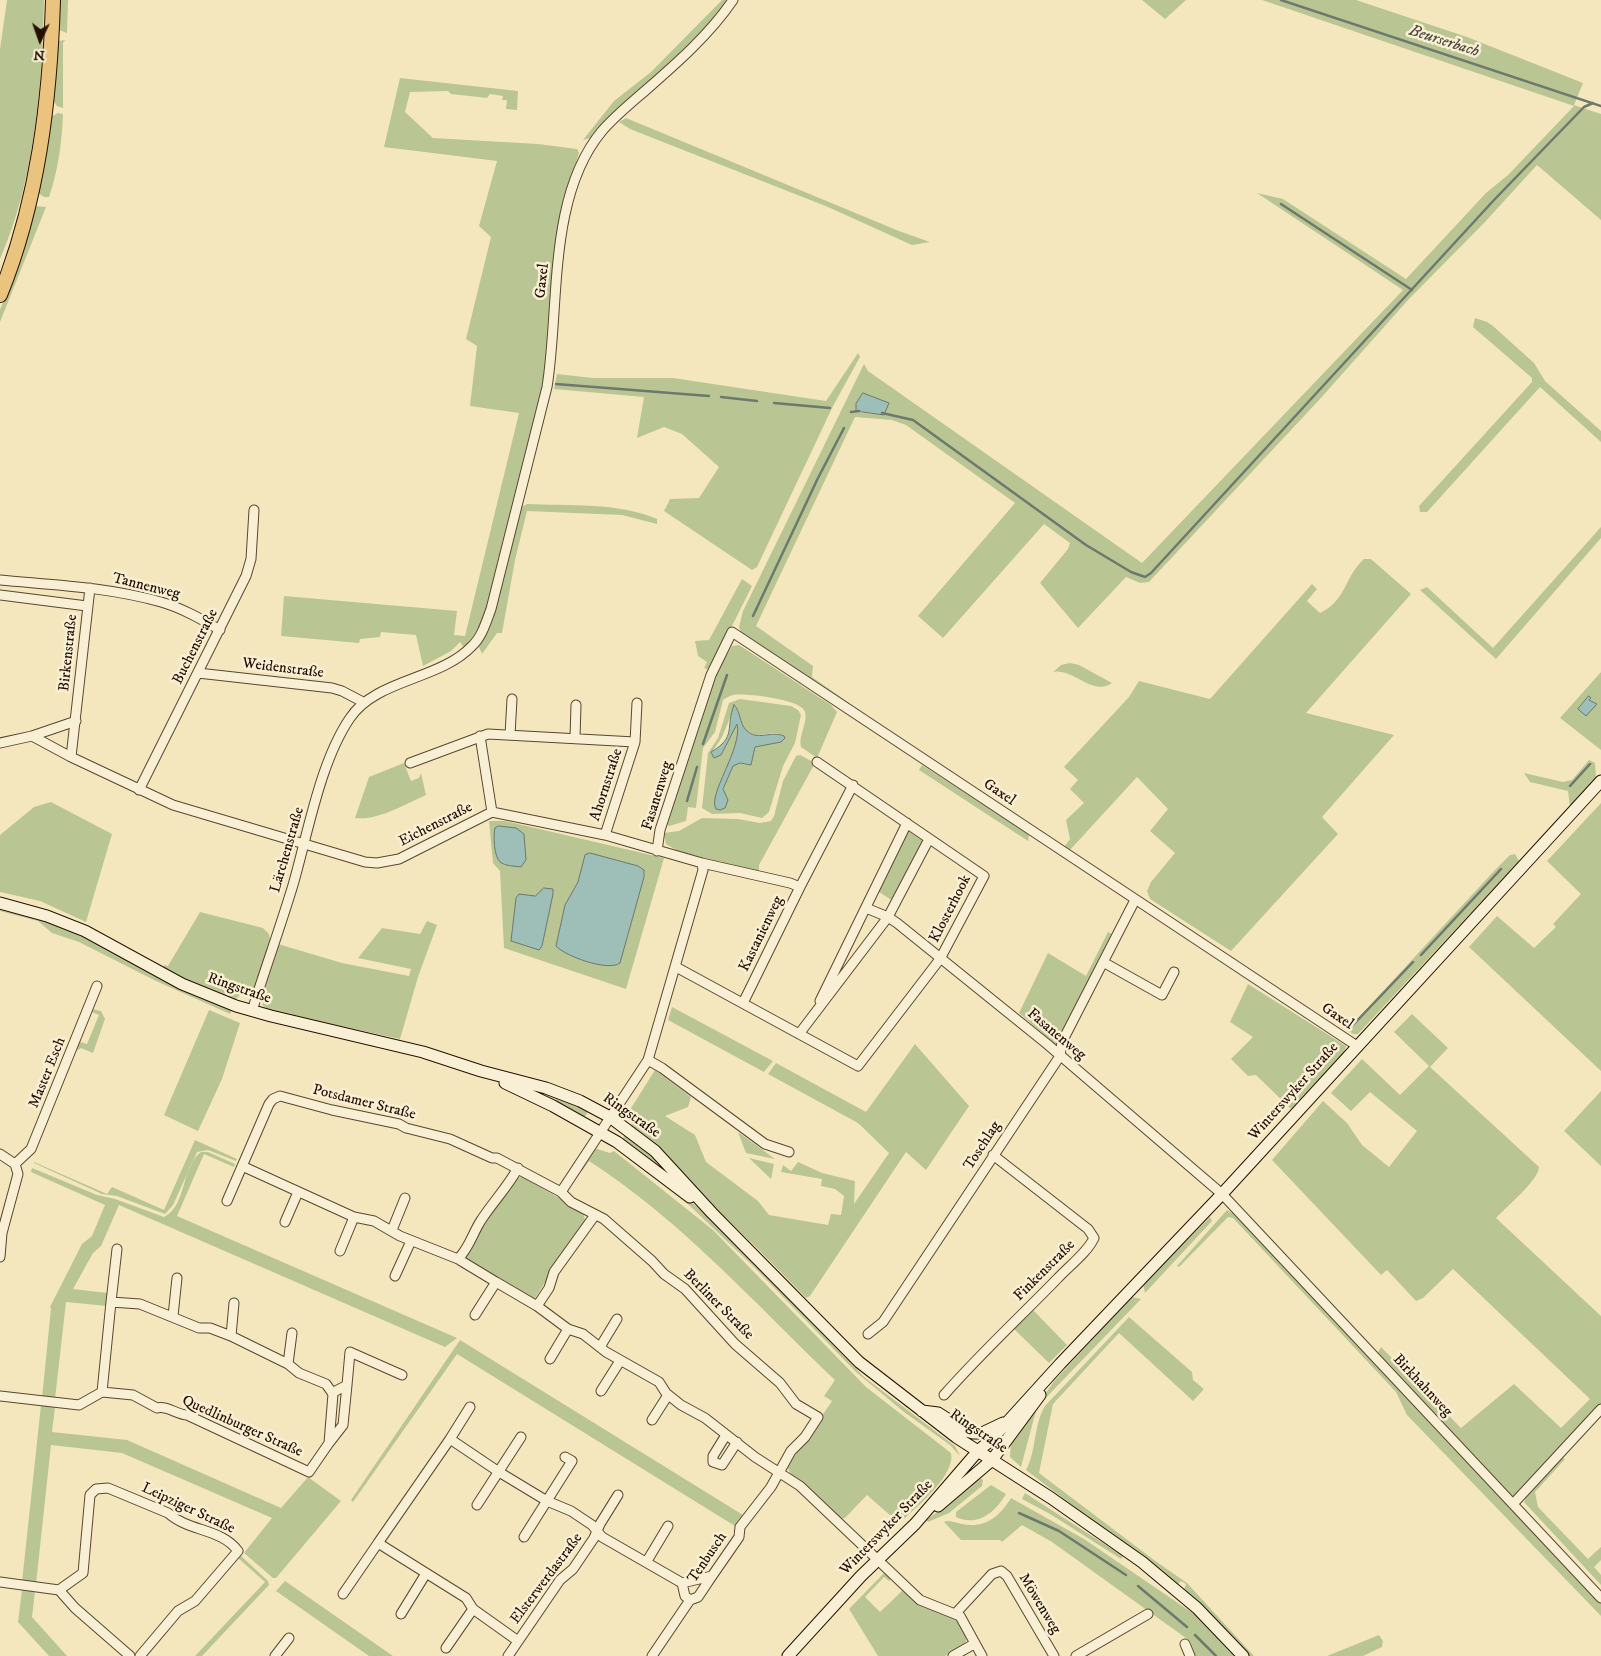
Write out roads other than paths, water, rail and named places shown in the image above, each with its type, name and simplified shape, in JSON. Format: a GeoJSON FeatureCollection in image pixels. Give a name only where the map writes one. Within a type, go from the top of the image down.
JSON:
{"type":"FeatureCollection","features":[{"type":"Feature","properties":{"kind":"main road"},"geometry":{"type":"LineString","coordinates":[[1,293],[22,231],[41,147],[48,99],[53,0]]}},
{"type":"Feature","properties":{"kind":"main road","name":"Winterswyker Straße"},"geometry":{"type":"LineString","coordinates":[[788,1656],[878,1559],[915,1524],[978,1451],[991,1440],[1222,1194],[1601,782]]}},
{"type":"Feature","properties":{"kind":"main road","name":"Ringstraße"},"geometry":{"type":"LineString","coordinates":[[0,902],[48,916],[85,931],[182,984],[252,1011],[398,1045],[563,1094],[610,1117],[656,1151],[712,1213],[860,1362],[921,1411],[1142,1562],[1203,1614],[1243,1656]]}},
{"type":"Feature","properties":{"kind":"main road","name":"Ringstraße"},"geometry":{"type":"LineString","coordinates":[[481,1071],[553,1106],[600,1132],[666,1177],[712,1213]]}},
{"type":"Feature","properties":{"kind":"main road"},"geometry":{"type":"LineString","coordinates":[[915,1524],[992,1460],[1071,1353]]}},
{"type":"Feature","properties":{"kind":"main road","name":"Winterswyker Straße"},"geometry":{"type":"LineString","coordinates":[[921,1411],[938,1413],[966,1431],[973,1433],[982,1433],[1007,1421]]}},
{"type":"Feature","properties":{"kind":"street","name":"Gaxel"},"geometry":{"type":"LineString","coordinates":[[362,702],[467,652],[480,636],[494,598],[547,387],[551,360],[558,262],[572,188],[578,167],[609,123],[699,40],[733,0]]}},
{"type":"Feature","properties":{"kind":"street","name":"Buchenstraße"},"geometry":{"type":"LineString","coordinates":[[139,790],[246,576],[251,559],[254,510]]}},
{"type":"Feature","properties":{"kind":"street","name":"Tannenweg"},"geometry":{"type":"LineString","coordinates":[[0,580],[90,588],[160,602],[192,614],[220,630]]}},
{"type":"Feature","properties":{"kind":"street","name":"Birkenstraße"},"geometry":{"type":"LineString","coordinates":[[70,757],[76,721],[90,588]]}},
{"type":"Feature","properties":{"kind":"street"},"geometry":{"type":"LineString","coordinates":[[0,595],[87,606]]}},
{"type":"Feature","properties":{"kind":"street","name":"Gaxel"},"geometry":{"type":"LineString","coordinates":[[686,750],[711,675],[732,632],[1357,1046]]}},
{"type":"Feature","properties":{"kind":"street","name":"Weidenstraße"},"geometry":{"type":"LineString","coordinates":[[198,673],[332,688],[342,691],[362,702]]}},
{"type":"Feature","properties":{"kind":"street"},"geometry":{"type":"LineString","coordinates":[[510,735],[512,699]]}},
{"type":"Feature","properties":{"kind":"street","name":"Lärchenstraße"},"geometry":{"type":"LineString","coordinates":[[252,1011],[293,886],[303,844],[336,743],[350,718],[362,702]]}},
{"type":"Feature","properties":{"kind":"street","name":"Ahornstraße"},"geometry":{"type":"LineString","coordinates":[[605,835],[635,742],[637,703]]}},
{"type":"Feature","properties":{"kind":"street"},"geometry":{"type":"LineString","coordinates":[[575,738],[576,705]]}},
{"type":"Feature","properties":{"kind":"street"},"geometry":{"type":"LineString","coordinates":[[0,743],[32,736],[76,721]]}},
{"type":"Feature","properties":{"kind":"street","name":"Ahornstraße"},"geometry":{"type":"LineString","coordinates":[[410,763],[480,736],[510,735],[635,742]]}},
{"type":"Feature","properties":{"kind":"street","name":"Eichenstraße"},"geometry":{"type":"LineString","coordinates":[[32,736],[70,757],[174,805],[365,862],[388,862],[399,859],[492,812],[605,835],[702,863]]}},
{"type":"Feature","properties":{"kind":"street"},"geometry":{"type":"LineString","coordinates":[[480,736],[492,812]]}},
{"type":"Feature","properties":{"kind":"street","name":"Fasanenweg"},"geometry":{"type":"LineString","coordinates":[[657,851],[660,830],[686,750]]}},
{"type":"Feature","properties":{"kind":"street","name":"Klosterhook"},"geometry":{"type":"LineString","coordinates":[[817,762],[984,876],[940,960]]}},
{"type":"Feature","properties":{"kind":"street"},"geometry":{"type":"LineString","coordinates":[[800,887],[853,785]]}},
{"type":"Feature","properties":{"kind":"street"},"geometry":{"type":"LineString","coordinates":[[812,1018],[908,823]]}},
{"type":"Feature","properties":{"kind":"street"},"geometry":{"type":"LineString","coordinates":[[799,1034],[888,917],[929,838]]}},
{"type":"Feature","properties":{"kind":"street"},"geometry":{"type":"LineString","coordinates":[[561,1192],[648,1060],[703,870],[702,863]]}},
{"type":"Feature","properties":{"kind":"street","name":"Kastanienweg"},"geometry":{"type":"LineString","coordinates":[[702,863],[790,883],[800,887],[743,1003]]}},
{"type":"Feature","properties":{"kind":"street","name":"Toschlag"},"geometry":{"type":"LineString","coordinates":[[868,1334],[883,1322],[1060,1056],[1062,1042],[1135,900]]}},
{"type":"Feature","properties":{"kind":"street","name":"Fasanenweg"},"geometry":{"type":"LineString","coordinates":[[866,908],[888,917],[1060,1056],[1222,1194]]}},
{"type":"Feature","properties":{"kind":"street"},"geometry":{"type":"LineString","coordinates":[[676,967],[858,1066],[940,960]]}},
{"type":"Feature","properties":{"kind":"street"},"geometry":{"type":"LineString","coordinates":[[1103,962],[1162,995],[1174,972]]}},
{"type":"Feature","properties":{"kind":"street","name":"Master Esch"},"geometry":{"type":"LineString","coordinates":[[15,1164],[31,1149],[98,986]]}},
{"type":"Feature","properties":{"kind":"street"},"geometry":{"type":"LineString","coordinates":[[648,1060],[662,1068],[765,1144],[789,1152]]}},
{"type":"Feature","properties":{"kind":"street","name":"Potsdamer Straße"},"geometry":{"type":"LineString","coordinates":[[227,1201],[269,1104],[273,1099],[280,1096],[424,1131],[497,1158],[561,1192]]}},
{"type":"Feature","properties":{"kind":"street"},"geometry":{"type":"LineString","coordinates":[[0,1154],[15,1164],[18,1174],[2,1233],[0,1257]]}},
{"type":"Feature","properties":{"kind":"street","name":"Finkenstraße"},"geometry":{"type":"LineString","coordinates":[[944,1394],[984,1350],[1088,1248],[1094,1238],[1088,1229],[993,1155]]}},
{"type":"Feature","properties":{"kind":"street"},"geometry":{"type":"LineString","coordinates":[[242,1166],[354,1217],[374,1221],[411,1241],[458,1259],[537,1306],[568,1329],[583,1334],[620,1360],[658,1382],[668,1395],[800,1486],[920,1600],[960,1616],[982,1656]]}},
{"type":"Feature","properties":{"kind":"street"},"geometry":{"type":"LineString","coordinates":[[458,1259],[472,1241],[481,1221],[505,1190],[518,1168]]}},
{"type":"Feature","properties":{"kind":"street"},"geometry":{"type":"LineString","coordinates":[[285,1222],[298,1192]]}},
{"type":"Feature","properties":{"kind":"street","name":"Berliner Straße"},"geometry":{"type":"LineString","coordinates":[[561,1192],[571,1202],[608,1222],[664,1274],[685,1289],[735,1344],[780,1383],[796,1404],[818,1417]]}},
{"type":"Feature","properties":{"kind":"street","name":"Birkhahnweg"},"geometry":{"type":"LineString","coordinates":[[1222,1194],[1601,1598]]}},
{"type":"Feature","properties":{"kind":"street"},"geometry":{"type":"LineString","coordinates":[[392,1230],[405,1198]]}},
{"type":"Feature","properties":{"kind":"street"},"geometry":{"type":"LineString","coordinates":[[537,1306],[549,1288],[554,1272],[595,1215]]}},
{"type":"Feature","properties":{"kind":"street"},"geometry":{"type":"LineString","coordinates":[[340,1251],[354,1217]]}},
{"type":"Feature","properties":{"kind":"street"},"geometry":{"type":"LineString","coordinates":[[395,1276],[411,1241]]}},
{"type":"Feature","properties":{"kind":"street"},"geometry":{"type":"LineString","coordinates":[[0,1396],[79,1405],[102,1392],[116,1250]]}},
{"type":"Feature","properties":{"kind":"street"},"geometry":{"type":"LineString","coordinates":[[173,1316],[177,1278]]}},
{"type":"Feature","properties":{"kind":"street"},"geometry":{"type":"LineString","coordinates":[[475,1315],[496,1282]]}},
{"type":"Feature","properties":{"kind":"street"},"geometry":{"type":"LineString","coordinates":[[111,1302],[140,1304],[199,1328],[210,1328],[231,1336],[288,1364],[299,1373],[326,1384],[332,1393],[329,1443]]}},
{"type":"Feature","properties":{"kind":"street"},"geometry":{"type":"LineString","coordinates":[[231,1336],[234,1303]]}},
{"type":"Feature","properties":{"kind":"street"},"geometry":{"type":"LineString","coordinates":[[600,1346],[616,1319]]}},
{"type":"Feature","properties":{"kind":"street"},"geometry":{"type":"LineString","coordinates":[[550,1359],[568,1329]]}},
{"type":"Feature","properties":{"kind":"street"},"geometry":{"type":"LineString","coordinates":[[288,1364],[292,1332]]}},
{"type":"Feature","properties":{"kind":"street","name":"Quedlinburger Straße"},"geometry":{"type":"LineString","coordinates":[[102,1392],[133,1395],[157,1408],[162,1407],[180,1415],[187,1414],[309,1472],[343,1425],[350,1352],[402,1375]]}},
{"type":"Feature","properties":{"kind":"street"},"geometry":{"type":"LineString","coordinates":[[601,1391],[620,1360]]}},
{"type":"Feature","properties":{"kind":"street"},"geometry":{"type":"LineString","coordinates":[[332,1393],[347,1385]]}},
{"type":"Feature","properties":{"kind":"street"},"geometry":{"type":"LineString","coordinates":[[652,1420],[668,1395]]}},
{"type":"Feature","properties":{"kind":"street"},"geometry":{"type":"LineString","coordinates":[[343,1594],[470,1407]]}},
{"type":"Feature","properties":{"kind":"street"},"geometry":{"type":"LineString","coordinates":[[1513,1504],[1601,1409]]}},
{"type":"Feature","properties":{"kind":"street","name":"Tenbusch"},"geometry":{"type":"LineString","coordinates":[[652,1656],[690,1600],[698,1596],[712,1576],[739,1537],[740,1527],[753,1512],[791,1451],[805,1437],[818,1417]]}},
{"type":"Feature","properties":{"kind":"street"},"geometry":{"type":"LineString","coordinates":[[726,1435],[712,1456],[712,1462],[722,1465],[738,1442]]}},
{"type":"Feature","properties":{"kind":"street"},"geometry":{"type":"LineString","coordinates":[[477,1505],[521,1437]]}},
{"type":"Feature","properties":{"kind":"street","name":"Elsterwerdastraße"},"geometry":{"type":"LineString","coordinates":[[450,1438],[498,1472],[547,1501],[570,1511],[592,1525],[597,1532],[638,1559],[647,1561],[682,1583]]}},
{"type":"Feature","properties":{"kind":"street"},"geometry":{"type":"LineString","coordinates":[[524,1536],[572,1461]]}},
{"type":"Feature","properties":{"kind":"street","name":"Leipziger Straße"},"geometry":{"type":"LineString","coordinates":[[59,1590],[83,1573],[90,1495],[96,1489],[108,1488],[168,1513],[175,1520],[193,1528],[201,1528],[231,1542],[238,1551],[195,1601],[178,1611],[140,1656]]}},
{"type":"Feature","properties":{"kind":"street","name":"Elsterwerdastraße"},"geometry":{"type":"LineString","coordinates":[[508,1656],[560,1580],[573,1569],[618,1495]]}},
{"type":"Feature","properties":{"kind":"street"},"geometry":{"type":"LineString","coordinates":[[647,1561],[668,1526]]}},
{"type":"Feature","properties":{"kind":"street","name":"Elsterwerdastraße"},"geometry":{"type":"LineString","coordinates":[[378,1543],[425,1575],[433,1577],[466,1598],[473,1609],[518,1641]]}},
{"type":"Feature","properties":{"kind":"street","name":"Möwenweg"},"geometry":{"type":"LineString","coordinates":[[955,1614],[992,1574],[1001,1571],[1007,1576],[1054,1656]]}},
{"type":"Feature","properties":{"kind":"street"},"geometry":{"type":"LineString","coordinates":[[401,1614],[425,1575]]}},
{"type":"Feature","properties":{"kind":"street"},"geometry":{"type":"LineString","coordinates":[[690,1600],[685,1596],[682,1583],[712,1576]]}},
{"type":"Feature","properties":{"kind":"street"},"geometry":{"type":"LineString","coordinates":[[0,1582],[59,1590],[74,1608],[130,1656]]}},
{"type":"Feature","properties":{"kind":"street"},"geometry":{"type":"LineString","coordinates":[[446,1648],[473,1609]]}},
{"type":"Feature","properties":{"kind":"street"},"geometry":{"type":"LineString","coordinates":[[1076,1656],[1148,1614]]}},
{"type":"Feature","properties":{"kind":"street"},"geometry":{"type":"LineString","coordinates":[[275,1656],[289,1638]]}},
{"type":"Feature","properties":{"kind":"street"},"geometry":{"type":"LineString","coordinates":[[953,1656],[974,1644]]}},
{"type":"Feature","properties":{"kind":"street"},"geometry":{"type":"LineString","coordinates":[[1185,1644],[1190,1656]]}},
{"type":"Feature","properties":{"kind":"water"},"geometry":{"type":"Polygon","coordinates":[[[863,393],[889,403],[884,415],[856,411],[856,404],[863,393]]]}},
{"type":"Feature","properties":{"kind":"water"},"geometry":{"type":"Polygon","coordinates":[[[1589,696],[1591,698],[1589,700],[1597,704],[1586,716],[1578,709],[1589,696]]]}},
{"type":"Feature","properties":{"kind":"water"},"geometry":{"type":"Polygon","coordinates":[[[734,705],[746,730],[755,735],[774,734],[784,736],[785,738],[781,742],[755,747],[751,765],[740,763],[733,766],[723,789],[728,800],[725,808],[720,810],[716,809],[716,793],[735,745],[737,724],[721,755],[714,758],[711,752],[719,747],[727,737],[734,705]]]}},
{"type":"Feature","properties":{"kind":"water"},"geometry":{"type":"Polygon","coordinates":[[[499,826],[516,828],[524,834],[526,860],[521,867],[504,864],[498,859],[495,851],[494,836],[495,828],[499,826]]]}},
{"type":"Feature","properties":{"kind":"water"},"geometry":{"type":"Polygon","coordinates":[[[590,853],[638,866],[644,870],[644,877],[620,963],[614,965],[606,966],[587,962],[568,954],[556,946],[565,905],[578,882],[585,855],[590,853]]]}},
{"type":"Feature","properties":{"kind":"water"},"geometry":{"type":"Polygon","coordinates":[[[544,888],[553,889],[553,894],[542,946],[539,950],[511,941],[516,898],[519,894],[535,896],[544,888]]]}},
{"type":"Feature","properties":{"kind":"waterway","name":"Beurserbach"},"geometry":{"type":"LineString","coordinates":[[1281,0],[1601,106]]}},
{"type":"Feature","properties":{"kind":"waterway"},"geometry":{"type":"LineString","coordinates":[[882,413],[913,420],[1086,545],[1131,572],[1145,577],[1151,573],[1494,200],[1584,107],[1593,103]]}},
{"type":"Feature","properties":{"kind":"waterway"},"geometry":{"type":"LineString","coordinates":[[1281,204],[1412,290]]}},
{"type":"Feature","properties":{"kind":"waterway"},"geometry":{"type":"LineString","coordinates":[[556,384],[709,396]]}},
{"type":"Feature","properties":{"kind":"waterway"},"geometry":{"type":"LineString","coordinates":[[721,397],[757,401]]}},
{"type":"Feature","properties":{"kind":"waterway"},"geometry":{"type":"LineString","coordinates":[[774,403],[830,408]]}},
{"type":"Feature","properties":{"kind":"waterway"},"geometry":{"type":"LineString","coordinates":[[851,412],[859,411]]}},
{"type":"Feature","properties":{"kind":"waterway"},"geometry":{"type":"LineString","coordinates":[[753,616],[818,478],[844,428]]}},
{"type":"Feature","properties":{"kind":"waterway"},"geometry":{"type":"LineString","coordinates":[[703,744],[727,675]]}},
{"type":"Feature","properties":{"kind":"waterway"},"geometry":{"type":"LineString","coordinates":[[1570,786],[1590,764]]}},
{"type":"Feature","properties":{"kind":"waterway"},"geometry":{"type":"LineString","coordinates":[[687,801],[697,767]]}},
{"type":"Feature","properties":{"kind":"waterway"},"geometry":{"type":"LineString","coordinates":[[1421,955],[1501,869]]}},
{"type":"Feature","properties":{"kind":"waterway"},"geometry":{"type":"LineString","coordinates":[[1353,1025],[1413,962]]}},
{"type":"Feature","properties":{"kind":"waterway"},"geometry":{"type":"LineString","coordinates":[[1019,1513],[1059,1531],[1126,1575]]}},
{"type":"Feature","properties":{"kind":"waterway"},"geometry":{"type":"LineString","coordinates":[[1138,1586],[1187,1627]]}},
{"type":"Feature","properties":{"kind":"waterway"},"geometry":{"type":"LineString","coordinates":[[1195,1635],[1216,1656]]}}]}
